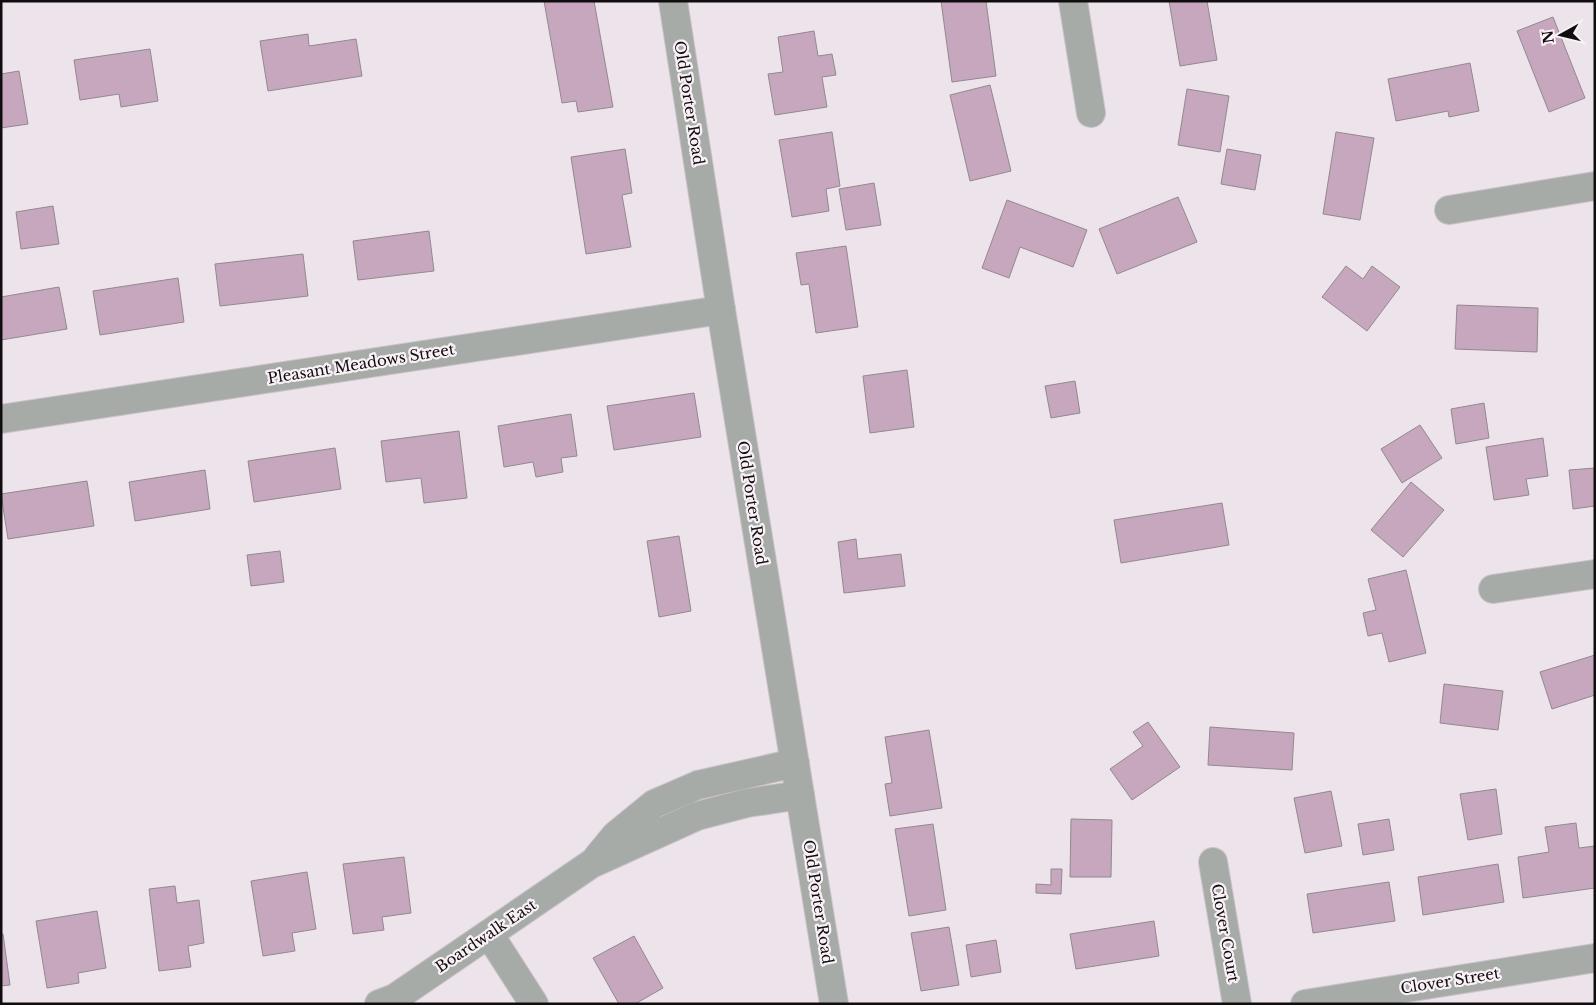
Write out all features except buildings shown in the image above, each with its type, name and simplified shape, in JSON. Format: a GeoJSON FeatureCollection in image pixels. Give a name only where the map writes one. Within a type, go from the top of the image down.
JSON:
{"type":"FeatureCollection","features":[{"type":"Feature","properties":{"kind":"street","name":"Old Porter Road"},"geometry":{"type":"LineString","coordinates":[[674,1],[721,310],[834,1004]]}},
{"type":"Feature","properties":{"kind":"street"},"geometry":{"type":"LineString","coordinates":[[1074,1],[1091,113]]}},
{"type":"Feature","properties":{"kind":"street"},"geometry":{"type":"LineString","coordinates":[[1449,210],[1595,186]]}},
{"type":"Feature","properties":{"kind":"street","name":"Pleasant Meadows Street"},"geometry":{"type":"LineString","coordinates":[[1,419],[721,310]]}},
{"type":"Feature","properties":{"kind":"street"},"geometry":{"type":"LineString","coordinates":[[1493,589],[1595,574]]}},
{"type":"Feature","properties":{"kind":"street","name":"Boardwalk East"},"geometry":{"type":"LineString","coordinates":[[591,864],[616,835],[654,804],[698,785],[795,763]]}},
{"type":"Feature","properties":{"kind":"street","name":"Boardwalk East"},"geometry":{"type":"LineString","coordinates":[[379,1004],[395,998],[591,864],[698,816],[747,803],[800,795]]}},
{"type":"Feature","properties":{"kind":"street","name":"Clover Court"},"geometry":{"type":"LineString","coordinates":[[1213,862],[1237,1004]]}},
{"type":"Feature","properties":{"kind":"street"},"geometry":{"type":"LineString","coordinates":[[489,934],[534,1004]]}},
{"type":"Feature","properties":{"kind":"street","name":"Clover Street"},"geometry":{"type":"LineString","coordinates":[[1305,1004],[1595,958]]}}]}
